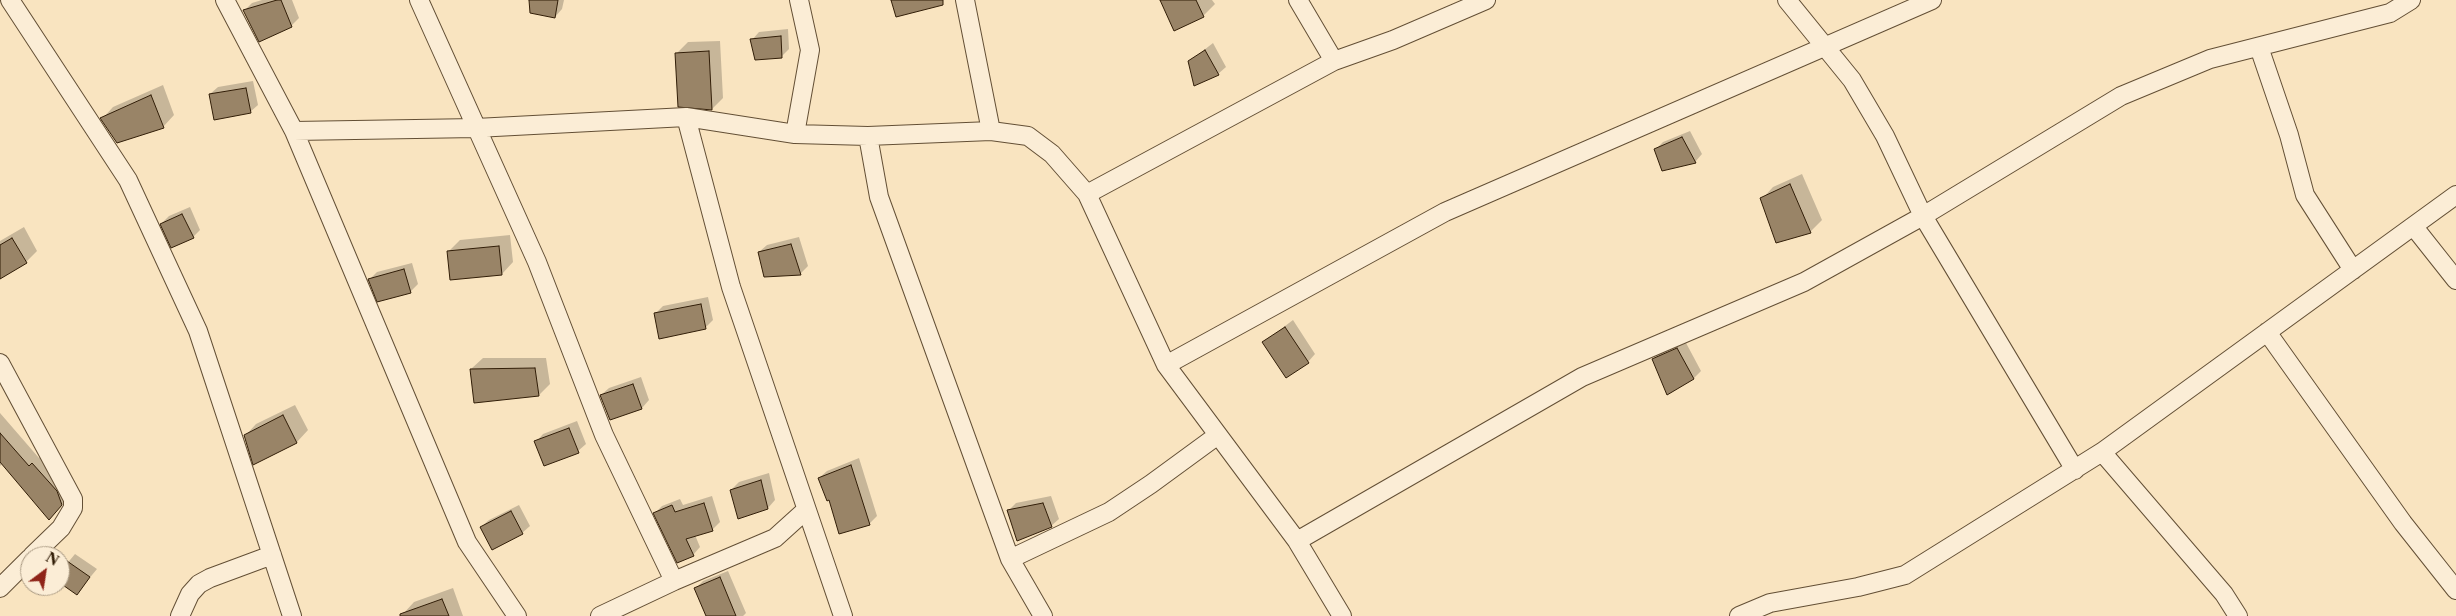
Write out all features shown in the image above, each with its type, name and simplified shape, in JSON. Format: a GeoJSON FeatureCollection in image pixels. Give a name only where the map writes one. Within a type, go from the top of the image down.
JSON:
{"type":"FeatureCollection","features":[{"type":"Feature","properties":{"kind":"street"},"geometry":{"type":"LineString","coordinates":[[10,0],[128,180],[198,331],[292,616]]}},
{"type":"Feature","properties":{"kind":"street"},"geometry":{"type":"LineString","coordinates":[[225,0],[294,130],[467,542],[517,616]]}},
{"type":"Feature","properties":{"kind":"street"},"geometry":{"type":"LineString","coordinates":[[419,0],[537,262],[604,435],[674,580]]}},
{"type":"Feature","properties":{"kind":"street"},"geometry":{"type":"LineString","coordinates":[[795,134],[810,50],[798,0]]}},
{"type":"Feature","properties":{"kind":"street"},"geometry":{"type":"LineString","coordinates":[[965,0],[991,131]]}},
{"type":"Feature","properties":{"kind":"street"},"geometry":{"type":"LineString","coordinates":[[1298,0],[1334,61]]}},
{"type":"Feature","properties":{"kind":"street"},"geometry":{"type":"LineString","coordinates":[[1087,194],[1334,61],[1393,40],[1486,0]]}},
{"type":"Feature","properties":{"kind":"street"},"geometry":{"type":"LineString","coordinates":[[1787,0],[1826,45],[1852,80],[1885,136],[1922,216],[2075,470]]}},
{"type":"Feature","properties":{"kind":"street"},"geometry":{"type":"LineString","coordinates":[[1166,365],[1445,212],[1932,0]]}},
{"type":"Feature","properties":{"kind":"street"},"geometry":{"type":"LineString","coordinates":[[1297,541],[1582,377],[1804,282],[1922,216],[2122,96],[2210,59],[2390,13],[2411,0]]}},
{"type":"Feature","properties":{"kind":"street"},"geometry":{"type":"LineString","coordinates":[[2259,47],[2289,135],[2305,195],[2353,270]]}},
{"type":"Feature","properties":{"kind":"street"},"geometry":{"type":"LineString","coordinates":[[294,130],[476,128],[686,117],[795,134],[868,136],[991,131],[1028,136],[1052,154],[1087,194],[1166,365],[1297,541],[1342,616]]}},
{"type":"Feature","properties":{"kind":"street"},"geometry":{"type":"LineString","coordinates":[[686,117],[731,287],[843,616]]}},
{"type":"Feature","properties":{"kind":"street"},"geometry":{"type":"LineString","coordinates":[[868,136],[879,197],[1010,559],[1043,616]]}},
{"type":"Feature","properties":{"kind":"street"},"geometry":{"type":"LineString","coordinates":[[1739,616],[1770,603],[1858,587],[1904,575],[2102,452],[2414,227],[2456,194]]}},
{"type":"Feature","properties":{"kind":"street"},"geometry":{"type":"LineString","coordinates":[[2414,227],[2456,280]]}},
{"type":"Feature","properties":{"kind":"street"},"geometry":{"type":"LineString","coordinates":[[2267,332],[2403,523],[2456,590]]}},
{"type":"Feature","properties":{"kind":"street"},"geometry":{"type":"LineString","coordinates":[[2,373],[73,500],[73,508],[61,528],[42,546]]}},
{"type":"Feature","properties":{"kind":"street"},"geometry":{"type":"LineString","coordinates":[[1010,559],[1108,512],[1151,484],[1218,435]]}},
{"type":"Feature","properties":{"kind":"street"},"geometry":{"type":"LineString","coordinates":[[2102,452],[2224,594],[2238,616]]}},
{"type":"Feature","properties":{"kind":"street"},"geometry":{"type":"LineString","coordinates":[[600,616],[674,580],[775,538],[806,510]]}},
{"type":"Feature","properties":{"kind":"street"},"geometry":{"type":"LineString","coordinates":[[180,616],[190,594],[199,584],[210,578],[272,555]]}},
{"type":"Feature","properties":{"kind":"street"},"geometry":{"type":"LineString","coordinates":[[0,588],[20,568]]}},
{"type":"Feature","properties":{"kind":"building"},"geometry":{"type":"Polygon","coordinates":[[[281,0],[292,27],[259,42],[243,10],[281,0]]]}},
{"type":"Feature","properties":{"kind":"building"},"geometry":{"type":"Polygon","coordinates":[[[529,0],[558,0],[555,18],[530,13],[529,0]]]}},
{"type":"Feature","properties":{"kind":"building"},"geometry":{"type":"Polygon","coordinates":[[[891,0],[943,0],[943,5],[896,17],[891,0]]]}},
{"type":"Feature","properties":{"kind":"building"},"geometry":{"type":"Polygon","coordinates":[[[1160,0],[1196,0],[1204,17],[1174,31],[1160,0]]]}},
{"type":"Feature","properties":{"kind":"building"},"geometry":{"type":"Polygon","coordinates":[[[781,36],[782,58],[755,60],[750,39],[781,36]]]}},
{"type":"Feature","properties":{"kind":"building"},"geometry":{"type":"Polygon","coordinates":[[[1205,50],[1219,75],[1194,86],[1188,61],[1205,50]]]}},
{"type":"Feature","properties":{"kind":"building"},"geometry":{"type":"Polygon","coordinates":[[[709,51],[712,110],[678,107],[675,53],[709,51]]]}},
{"type":"Feature","properties":{"kind":"building"},"geometry":{"type":"Polygon","coordinates":[[[246,88],[251,113],[214,120],[209,94],[246,88]]]}},
{"type":"Feature","properties":{"kind":"building"},"geometry":{"type":"Polygon","coordinates":[[[151,95],[164,128],[117,143],[100,118],[151,95]]]}},
{"type":"Feature","properties":{"kind":"building"},"geometry":{"type":"Polygon","coordinates":[[[1682,137],[1696,163],[1662,171],[1654,149],[1682,137]]]}},
{"type":"Feature","properties":{"kind":"building"},"geometry":{"type":"Polygon","coordinates":[[[1790,184],[1811,233],[1776,243],[1760,198],[1790,184]]]}},
{"type":"Feature","properties":{"kind":"building"},"geometry":{"type":"Polygon","coordinates":[[[182,214],[194,238],[171,248],[160,224],[182,214]]]}},
{"type":"Feature","properties":{"kind":"building"},"geometry":{"type":"Polygon","coordinates":[[[12,238],[27,263],[0,279],[0,245],[12,238]]]}},
{"type":"Feature","properties":{"kind":"building"},"geometry":{"type":"Polygon","coordinates":[[[791,244],[801,275],[764,277],[758,252],[791,244]]]}},
{"type":"Feature","properties":{"kind":"building"},"geometry":{"type":"Polygon","coordinates":[[[499,246],[502,275],[450,280],[447,251],[499,246]]]}},
{"type":"Feature","properties":{"kind":"building"},"geometry":{"type":"Polygon","coordinates":[[[404,269],[411,293],[377,302],[368,279],[404,269]]]}},
{"type":"Feature","properties":{"kind":"building"},"geometry":{"type":"Polygon","coordinates":[[[701,304],[706,329],[659,339],[654,313],[701,304]]]}},
{"type":"Feature","properties":{"kind":"building"},"geometry":{"type":"Polygon","coordinates":[[[1285,327],[1309,363],[1286,378],[1262,342],[1285,327]]]}},
{"type":"Feature","properties":{"kind":"building"},"geometry":{"type":"Polygon","coordinates":[[[1677,348],[1694,379],[1667,395],[1652,359],[1677,348]]]}},
{"type":"Feature","properties":{"kind":"building"},"geometry":{"type":"Polygon","coordinates":[[[535,368],[539,396],[474,403],[470,369],[535,368]]]}},
{"type":"Feature","properties":{"kind":"building"},"geometry":{"type":"Polygon","coordinates":[[[633,384],[642,409],[610,420],[600,395],[633,384]]]}},
{"type":"Feature","properties":{"kind":"building"},"geometry":{"type":"Polygon","coordinates":[[[283,415],[297,443],[253,465],[244,435],[283,415]]]}},
{"type":"Feature","properties":{"kind":"building"},"geometry":{"type":"Polygon","coordinates":[[[569,428],[579,453],[544,466],[534,441],[569,428]]]}},
{"type":"Feature","properties":{"kind":"building"},"geometry":{"type":"Polygon","coordinates":[[[0,433],[29,466],[32,463],[57,491],[62,505],[49,520],[0,462],[0,433]]]}},
{"type":"Feature","properties":{"kind":"building"},"geometry":{"type":"Polygon","coordinates":[[[851,465],[870,525],[839,534],[829,500],[827,501],[818,478],[851,465]]]}},
{"type":"Feature","properties":{"kind":"building"},"geometry":{"type":"Polygon","coordinates":[[[761,480],[768,509],[738,519],[730,490],[761,480]]]}},
{"type":"Feature","properties":{"kind":"building"},"geometry":{"type":"Polygon","coordinates":[[[704,503],[713,531],[686,539],[694,556],[677,563],[653,513],[672,505],[675,512],[704,503]]]}},
{"type":"Feature","properties":{"kind":"building"},"geometry":{"type":"Polygon","coordinates":[[[1043,503],[1052,527],[1017,541],[1007,510],[1043,503]]]}},
{"type":"Feature","properties":{"kind":"building"},"geometry":{"type":"Polygon","coordinates":[[[511,511],[523,534],[492,550],[480,527],[511,511]]]}},
{"type":"Feature","properties":{"kind":"building"},"geometry":{"type":"Polygon","coordinates":[[[70,563],[90,577],[77,595],[70,590],[70,563]]]}},
{"type":"Feature","properties":{"kind":"building"},"geometry":{"type":"Polygon","coordinates":[[[720,577],[736,616],[706,616],[694,588],[720,577]]]}},
{"type":"Feature","properties":{"kind":"building"},"geometry":{"type":"Polygon","coordinates":[[[442,599],[449,616],[400,616],[400,614],[442,599]]]}}]}
